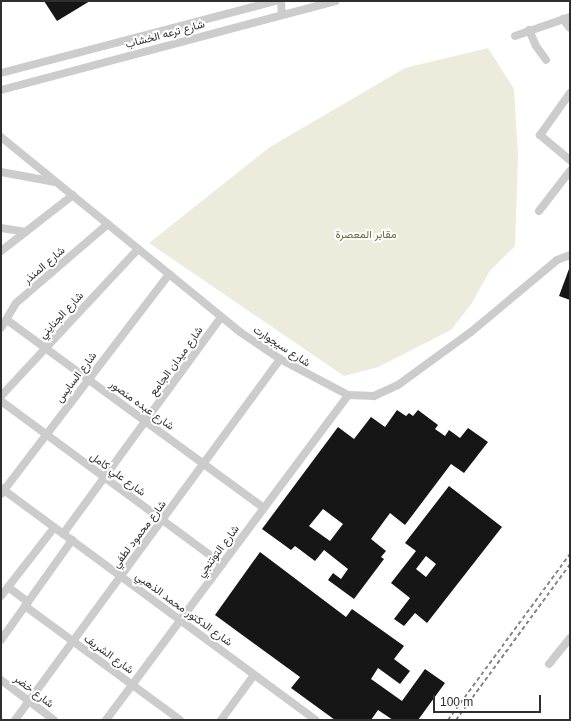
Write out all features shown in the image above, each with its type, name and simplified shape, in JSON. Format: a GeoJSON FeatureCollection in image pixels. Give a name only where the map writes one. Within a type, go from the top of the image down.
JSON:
{"type":"FeatureCollection","features":[{"type":"Feature","properties":{"kind":"street","name":"شارع ترعه الخشاب"},"geometry":{"type":"LineString","coordinates":[[1,73],[276,1]]}},
{"type":"Feature","properties":{"kind":"street"},"geometry":{"type":"LineString","coordinates":[[280,1],[282,14]]}},
{"type":"Feature","properties":{"kind":"street","name":"شارع ترعه الخشاب"},"geometry":{"type":"LineString","coordinates":[[1,90],[335,1]]}},
{"type":"Feature","properties":{"kind":"street"},"geometry":{"type":"LineString","coordinates":[[515,36],[567,18],[570,28]]}},
{"type":"Feature","properties":{"kind":"street"},"geometry":{"type":"LineString","coordinates":[[529,30],[536,46],[546,60]]}},
{"type":"Feature","properties":{"kind":"street"},"geometry":{"type":"LineString","coordinates":[[570,93],[567,103],[541,131],[542,138],[570,160]]}},
{"type":"Feature","properties":{"kind":"street","name":"شارع سيجوارت"},"geometry":{"type":"LineString","coordinates":[[1,137],[221,317],[280,359],[348,395],[374,396],[398,385],[472,332],[557,260],[570,254]]}},
{"type":"Feature","properties":{"kind":"street"},"geometry":{"type":"LineString","coordinates":[[539,211],[570,171]]}},
{"type":"Feature","properties":{"kind":"street"},"geometry":{"type":"LineString","coordinates":[[1,172],[57,182]]}},
{"type":"Feature","properties":{"kind":"street"},"geometry":{"type":"LineString","coordinates":[[1,251],[73,195]]}},
{"type":"Feature","properties":{"kind":"street","name":"شارع المنذر"},"geometry":{"type":"LineString","coordinates":[[1,328],[16,303],[108,224]]}},
{"type":"Feature","properties":{"kind":"street"},"geometry":{"type":"LineString","coordinates":[[1,228],[26,232]]}},
{"type":"Feature","properties":{"kind":"street","name":"شارع الجنايني"},"geometry":{"type":"LineString","coordinates":[[1,396],[138,249]]}},
{"type":"Feature","properties":{"kind":"street","name":"شارع السايس"},"geometry":{"type":"LineString","coordinates":[[2,491],[169,274]]}},
{"type":"Feature","properties":{"kind":"street","name":"شارع ميدان الجامع"},"geometry":{"type":"LineString","coordinates":[[63,534],[221,317]]}},
{"type":"Feature","properties":{"kind":"street","name":"شارع عبده منصور"},"geometry":{"type":"LineString","coordinates":[[7,320],[264,508]]}},
{"type":"Feature","properties":{"kind":"street","name":"شارع محمود لطفي"},"geometry":{"type":"LineString","coordinates":[[15,720],[280,359]]}},
{"type":"Feature","properties":{"kind":"street","name":"شارع التوتنجي"},"geometry":{"type":"LineString","coordinates":[[106,720],[348,395]]}},
{"type":"Feature","properties":{"kind":"street","name":"شارع علي كامل"},"geometry":{"type":"LineString","coordinates":[[1,402],[222,564]]}},
{"type":"Feature","properties":{"kind":"street","name":"شارع الدكتور محمد الذهبي"},"geometry":{"type":"LineString","coordinates":[[2,491],[72,540],[316,720]]}},
{"type":"Feature","properties":{"kind":"street"},"geometry":{"type":"LineString","coordinates":[[4,590],[54,528]]}},
{"type":"Feature","properties":{"kind":"street"},"geometry":{"type":"LineString","coordinates":[[1,640],[72,540]]}},
{"type":"Feature","properties":{"kind":"street","name":"شارع الشريف"},"geometry":{"type":"LineString","coordinates":[[4,590],[26,604],[73,642],[180,720]]}},
{"type":"Feature","properties":{"kind":"street"},"geometry":{"type":"LineString","coordinates":[[549,664],[570,638]]}},
{"type":"Feature","properties":{"kind":"street"},"geometry":{"type":"LineString","coordinates":[[221,720],[254,675]]}},
{"type":"Feature","properties":{"kind":"street","name":"شارع خضر"},"geometry":{"type":"LineString","coordinates":[[1,680],[54,720]]}},
{"type":"Feature","properties":{"kind":"green space","name":"مقابر المعصرة"},"geometry":{"type":"Polygon","coordinates":[[[488,48],[514,89],[518,156],[515,246],[489,272],[472,303],[451,330],[378,367],[344,376],[149,243],[270,147],[405,68],[488,48]]]}},
{"type":"Feature","properties":{"kind":"building"},"geometry":{"type":"Polygon","coordinates":[[[44,1],[90,1],[57,21],[44,1]]]}},
{"type":"Feature","properties":{"kind":"building"},"geometry":{"type":"Polygon","coordinates":[[[570,269],[570,300],[559,296],[570,269]]]}},
{"type":"Feature","properties":{"kind":"building"},"geometry":{"type":"Polygon","coordinates":[[[397,410],[406,416],[409,413],[413,416],[418,410],[438,425],[435,429],[445,436],[449,430],[460,438],[468,428],[488,442],[464,473],[451,464],[405,525],[390,513],[371,539],[386,551],[381,557],[384,559],[354,599],[328,580],[333,573],[341,579],[348,569],[324,550],[315,561],[295,546],[291,550],[262,529],[338,427],[354,439],[371,417],[385,427],[397,410]],[[323,509],[309,526],[330,541],[343,524],[323,509]]]}},
{"type":"Feature","properties":{"kind":"building"},"geometry":{"type":"Polygon","coordinates":[[[449,486],[502,527],[427,623],[415,613],[404,626],[394,619],[410,598],[391,583],[416,551],[405,543],[449,486]],[[426,556],[416,569],[426,577],[436,564],[426,556]]]}},
{"type":"Feature","properties":{"kind":"building"},"geometry":{"type":"Polygon","coordinates":[[[260,552],[346,617],[352,609],[404,646],[394,659],[410,671],[400,684],[378,668],[371,679],[402,701],[425,669],[445,683],[418,720],[393,720],[378,710],[371,720],[335,720],[291,688],[300,677],[215,615],[260,552]]]}},
{"type":"Feature","properties":{"kind":"railway"},"geometry":{"type":"LineString","coordinates":[[448,720],[570,554]]}},
{"type":"Feature","properties":{"kind":"railway"},"geometry":{"type":"LineString","coordinates":[[456,720],[570,564]]}}]}
